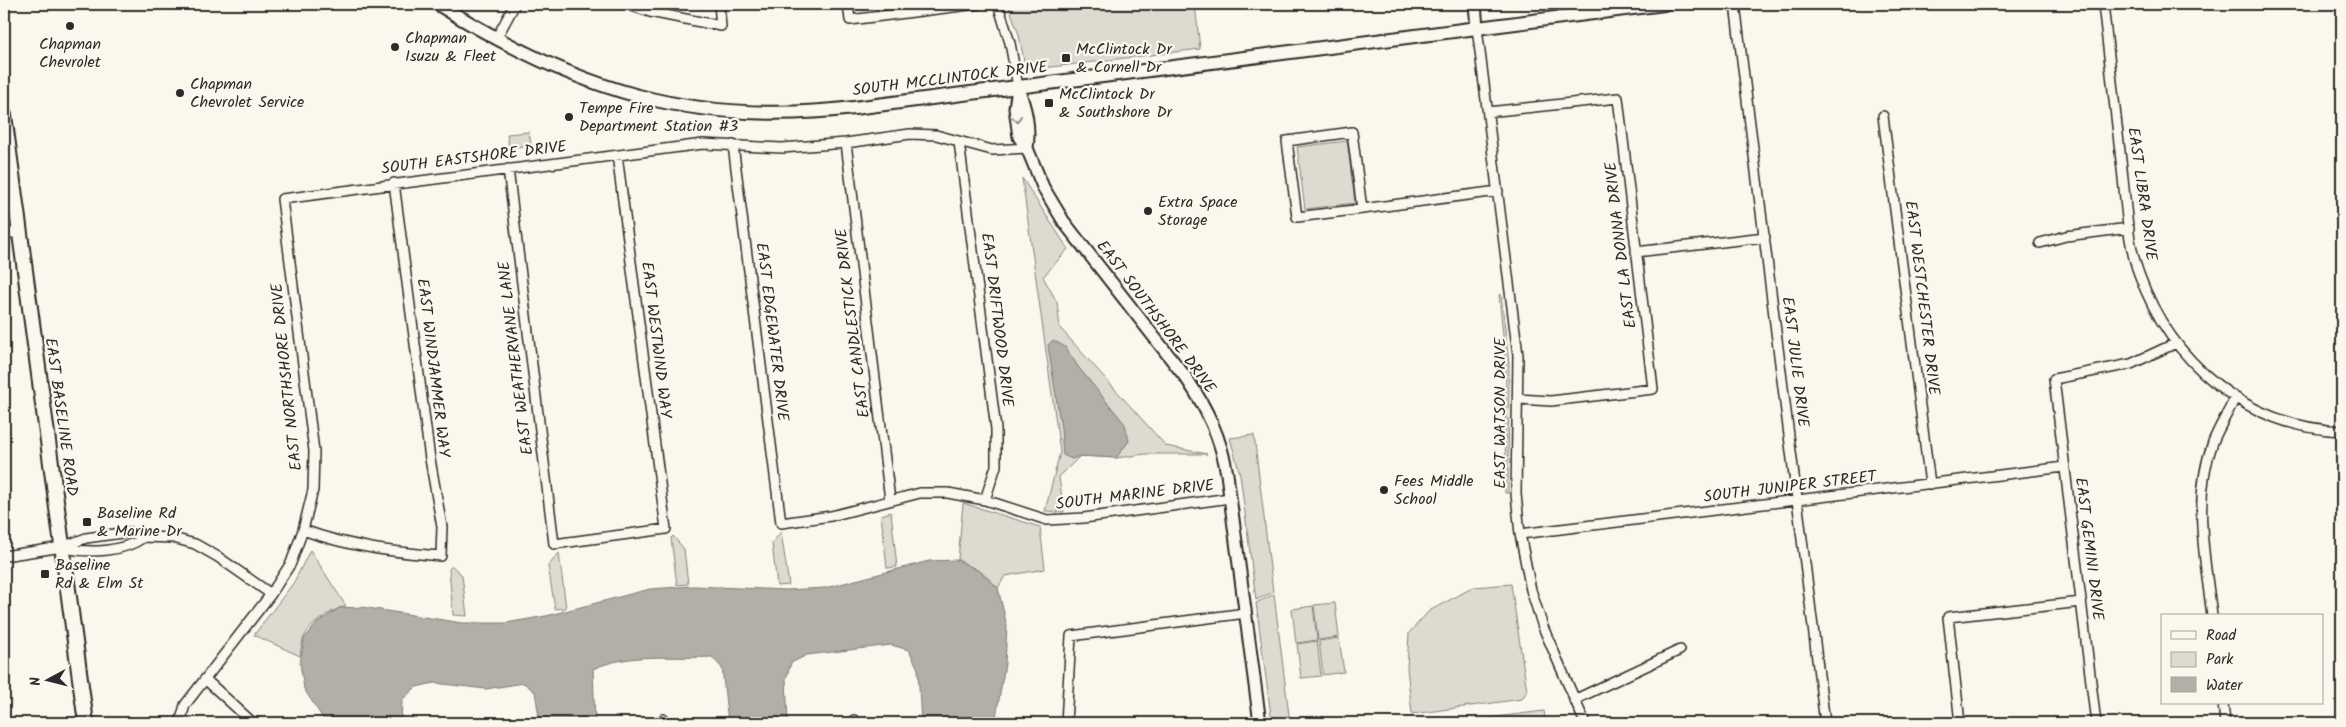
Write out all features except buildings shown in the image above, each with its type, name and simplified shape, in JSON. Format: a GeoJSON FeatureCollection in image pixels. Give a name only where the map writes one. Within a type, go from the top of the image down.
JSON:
{"type":"FeatureCollection","features":[{"type":"Feature","properties":{"kind":"main road","name":"SOUTH MCCLINTOCK DRIVE"},"geometry":{"type":"LineString","coordinates":[[438,4],[496,39],[552,67],[598,84],[666,103],[731,112],[813,112],[1664,4]]}},
{"type":"Feature","properties":{"kind":"main road","name":"EAST BASELINE ROAD"},"geometry":{"type":"LineString","coordinates":[[4,115],[18,232],[86,723]]}},
{"type":"Feature","properties":{"kind":"street"},"geometry":{"type":"LineString","coordinates":[[496,39],[515,4]]}},
{"type":"Feature","properties":{"kind":"street"},"geometry":{"type":"LineString","coordinates":[[626,4],[650,12],[721,26],[719,4]]}},
{"type":"Feature","properties":{"kind":"street"},"geometry":{"type":"LineString","coordinates":[[848,4],[850,20],[977,4]]}},
{"type":"Feature","properties":{"kind":"street"},"geometry":{"type":"LineString","coordinates":[[998,4],[1010,43],[1018,87]]}},
{"type":"Feature","properties":{"kind":"street","name":"EAST WATSON DRIVE"},"geometry":{"type":"LineString","coordinates":[[1474,4],[1515,328],[1518,399],[1516,494],[1520,534],[1531,590],[1543,628],[1585,723]]}},
{"type":"Feature","properties":{"kind":"street","name":"EAST JULIE DRIVE"},"geometry":{"type":"LineString","coordinates":[[1735,4],[1825,723]]}},
{"type":"Feature","properties":{"kind":"street","name":"EAST LIBRA DRIVE"},"geometry":{"type":"LineString","coordinates":[[2103,4],[2129,228],[2138,272],[2154,310],[2176,343],[2204,374],[2235,398]]}},
{"type":"Feature","properties":{"kind":"street","name":"EAST SOUTHSHORE DRIVE"},"geometry":{"type":"LineString","coordinates":[[1018,87],[1015,108],[1019,137],[1027,148],[1043,187],[1064,222],[1199,397],[1222,448],[1260,722]]}},
{"type":"Feature","properties":{"kind":"street","name":"EAST LA DONNA DRIVE"},"geometry":{"type":"LineString","coordinates":[[1488,112],[1618,98],[1653,389],[1551,401],[1518,399]]}},
{"type":"Feature","properties":{"kind":"street","name":"EAST WESTCHESTER DRIVE"},"geometry":{"type":"LineString","coordinates":[[1884,116],[1930,484]]}},
{"type":"Feature","properties":{"kind":"street"},"geometry":{"type":"LineString","coordinates":[[1362,209],[1352,132],[1287,141],[1297,217],[1362,209],[1498,191]]}},
{"type":"Feature","properties":{"kind":"street","name":"SOUTH EASTSHORE DRIVE"},"geometry":{"type":"LineString","coordinates":[[282,199],[704,144],[782,148],[846,143],[910,134],[936,135],[992,150],[1027,148]]}},
{"type":"Feature","properties":{"kind":"street","name":"EAST DRIFTWOOD DRIVE"},"geometry":{"type":"LineString","coordinates":[[959,142],[996,429],[996,466],[984,500]]}},
{"type":"Feature","properties":{"kind":"street","name":"EAST CANDLESTICK DRIVE"},"geometry":{"type":"LineString","coordinates":[[846,143],[890,500]]}},
{"type":"Feature","properties":{"kind":"street","name":"EAST EDGEWATER DRIVE"},"geometry":{"type":"LineString","coordinates":[[733,145],[781,523]]}},
{"type":"Feature","properties":{"kind":"street","name":"EAST WESTWIND WAY"},"geometry":{"type":"LineString","coordinates":[[554,544],[666,529],[617,155]]}},
{"type":"Feature","properties":{"kind":"street","name":"EAST WEATHERVANE LANE"},"geometry":{"type":"LineString","coordinates":[[508,169],[554,544]]}},
{"type":"Feature","properties":{"kind":"street","name":"EAST WINDJAMMER WAY"},"geometry":{"type":"LineString","coordinates":[[304,530],[337,542],[376,550],[442,556],[442,527],[430,460],[394,183]]}},
{"type":"Feature","properties":{"kind":"street","name":"EAST NORTHSHORE DRIVE"},"geometry":{"type":"LineString","coordinates":[[180,723],[185,705],[271,594],[291,563],[304,530],[313,490],[314,451],[282,199]]}},
{"type":"Feature","properties":{"kind":"street"},"geometry":{"type":"LineString","coordinates":[[2040,243],[2066,236],[2129,228]]}},
{"type":"Feature","properties":{"kind":"street"},"geometry":{"type":"LineString","coordinates":[[4,234],[18,232]]}},
{"type":"Feature","properties":{"kind":"street"},"geometry":{"type":"LineString","coordinates":[[1636,252],[1765,237]]}},
{"type":"Feature","properties":{"kind":"street","name":"EAST GEMINI DRIVE"},"geometry":{"type":"LineString","coordinates":[[2096,723],[2054,378],[2132,364],[2176,343]]}},
{"type":"Feature","properties":{"kind":"street"},"geometry":{"type":"LineString","coordinates":[[2212,614],[2200,523],[2200,498],[2213,442],[2235,398],[2275,417],[2308,426],[2342,430]]}},
{"type":"Feature","properties":{"kind":"street","name":"SOUTH JUNIPER STREET"},"geometry":{"type":"LineString","coordinates":[[1520,534],[2064,467]]}},
{"type":"Feature","properties":{"kind":"street","name":"SOUTH MARINE DRIVE"},"geometry":{"type":"LineString","coordinates":[[781,523],[831,516],[920,493],[948,493],[984,500],[1047,520],[1084,518],[1230,498]]}},
{"type":"Feature","properties":{"kind":"street"},"geometry":{"type":"LineString","coordinates":[[4,556],[62,547],[86,538],[129,532],[144,537],[173,538],[194,544],[271,594]]}},
{"type":"Feature","properties":{"kind":"street"},"geometry":{"type":"LineString","coordinates":[[62,547],[85,552],[132,545],[144,537]]}},
{"type":"Feature","properties":{"kind":"street"},"geometry":{"type":"LineString","coordinates":[[1960,723],[1948,618],[2081,602]]}},
{"type":"Feature","properties":{"kind":"street"},"geometry":{"type":"LineString","coordinates":[[1066,723],[1071,636],[1246,613]]}},
{"type":"Feature","properties":{"kind":"street"},"geometry":{"type":"LineString","coordinates":[[1574,700],[1680,650]]}},
{"type":"Feature","properties":{"kind":"street"},"geometry":{"type":"LineString","coordinates":[[205,680],[253,723]]}},
{"type":"Feature","properties":{"kind":"street"},"geometry":{"type":"LineString","coordinates":[[2223,704],[2225,723]]}},
{"type":"Feature","properties":{"kind":"street"},"geometry":{"type":"LineString","coordinates":[[1247,723],[1260,722]]}},
{"type":"Feature","properties":{"kind":"green space"},"geometry":{"type":"Polygon","coordinates":[[[1008,4],[1195,4],[1200,49],[1035,69],[1024,61],[1019,35],[1008,4]]]}},
{"type":"Feature","properties":{"kind":"green space"},"geometry":{"type":"Polygon","coordinates":[[[529,132],[531,145],[509,148],[507,134],[529,132]]]}},
{"type":"Feature","properties":{"kind":"green space"},"geometry":{"type":"Polygon","coordinates":[[[1347,141],[1355,203],[1305,209],[1297,147],[1347,141]]]}},
{"type":"Feature","properties":{"kind":"green space"},"geometry":{"type":"Polygon","coordinates":[[[1022,178],[1068,249],[1043,277],[1057,302],[1060,328],[1166,446],[1207,454],[1145,454],[1116,458],[1080,456],[1059,477],[1064,512],[1045,511],[1060,452],[1022,178]]]}},
{"type":"Feature","properties":{"kind":"green space"},"geometry":{"type":"Polygon","coordinates":[[[1501,294],[1509,364],[1508,493],[1505,493],[1506,366],[1499,295],[1501,294]]]}},
{"type":"Feature","properties":{"kind":"green space"},"geometry":{"type":"Polygon","coordinates":[[[1254,435],[1273,592],[1256,600],[1240,474],[1230,438],[1254,435]]]}},
{"type":"Feature","properties":{"kind":"green space"},"geometry":{"type":"Polygon","coordinates":[[[963,503],[1040,527],[1045,569],[1005,576],[998,588],[981,572],[958,560],[963,503]]]}},
{"type":"Feature","properties":{"kind":"green space"},"geometry":{"type":"Polygon","coordinates":[[[891,512],[897,567],[887,568],[881,515],[891,512]]]}},
{"type":"Feature","properties":{"kind":"green space"},"geometry":{"type":"Polygon","coordinates":[[[781,532],[789,585],[777,586],[772,543],[781,532]]]}},
{"type":"Feature","properties":{"kind":"green space"},"geometry":{"type":"Polygon","coordinates":[[[673,536],[684,549],[688,584],[677,585],[671,538],[673,536]]]}},
{"type":"Feature","properties":{"kind":"green space"},"geometry":{"type":"Polygon","coordinates":[[[310,550],[346,606],[327,614],[310,628],[303,640],[300,656],[254,635],[294,582],[310,550]]]}},
{"type":"Feature","properties":{"kind":"green space"},"geometry":{"type":"Polygon","coordinates":[[[559,553],[566,608],[555,609],[548,566],[559,553]]]}},
{"type":"Feature","properties":{"kind":"green space"},"geometry":{"type":"Polygon","coordinates":[[[452,566],[462,575],[467,616],[453,615],[449,569],[452,566]]]}},
{"type":"Feature","properties":{"kind":"green space"},"geometry":{"type":"Polygon","coordinates":[[[1511,584],[1527,691],[1522,699],[1412,714],[1407,668],[1409,633],[1429,611],[1474,587],[1511,584]]]}},
{"type":"Feature","properties":{"kind":"green space"},"geometry":{"type":"Polygon","coordinates":[[[1274,594],[1290,723],[1272,723],[1256,603],[1274,594]]]}},
{"type":"Feature","properties":{"kind":"green space"},"geometry":{"type":"Polygon","coordinates":[[[1335,603],[1339,637],[1318,640],[1314,605],[1335,603]]]}},
{"type":"Feature","properties":{"kind":"green space"},"geometry":{"type":"Polygon","coordinates":[[[1313,606],[1317,640],[1296,643],[1292,609],[1313,606]]]}},
{"type":"Feature","properties":{"kind":"green space"},"geometry":{"type":"Polygon","coordinates":[[[1339,638],[1344,672],[1323,675],[1319,641],[1339,638]]]}},
{"type":"Feature","properties":{"kind":"green space"},"geometry":{"type":"Polygon","coordinates":[[[1317,641],[1321,676],[1301,678],[1297,644],[1317,641]]]}},
{"type":"Feature","properties":{"kind":"green space"},"geometry":{"type":"Polygon","coordinates":[[[1544,711],[1546,723],[1447,723],[1544,711]]]}},
{"type":"Feature","properties":{"kind":"water"},"geometry":{"type":"Polygon","coordinates":[[[1053,340],[1065,347],[1079,368],[1125,424],[1129,441],[1116,458],[1080,456],[1072,459],[1063,455],[1061,428],[1048,345],[1053,340]]]}},
{"type":"Feature","properties":{"kind":"water"},"geometry":{"type":"Polygon","coordinates":[[[958,560],[981,572],[998,588],[1007,626],[1005,664],[995,723],[921,723],[918,669],[909,650],[891,645],[807,655],[791,663],[786,679],[788,723],[728,723],[722,668],[712,657],[637,658],[622,660],[593,669],[595,723],[540,723],[535,692],[524,683],[486,689],[434,683],[416,687],[402,700],[401,723],[326,723],[304,689],[300,663],[304,639],[317,623],[339,608],[362,607],[462,623],[506,623],[546,616],[650,589],[693,586],[786,590],[825,588],[929,561],[958,560]]]}},
{"type":"Feature","properties":{"kind":"place","name":"Chapman Chevrolet"},"geometry":{"type":"Point","coordinates":[70,26]}},
{"type":"Feature","properties":{"kind":"place","name":"Chapman Isuzu & Fleet"},"geometry":{"type":"Point","coordinates":[395,47]}},
{"type":"Feature","properties":{"kind":"place","name":"McClintock Dr & Cornell Dr"},"geometry":{"type":"Point","coordinates":[1066,58]}},
{"type":"Feature","properties":{"kind":"place","name":"Chapman Chevrolet Service"},"geometry":{"type":"Point","coordinates":[180,93]}},
{"type":"Feature","properties":{"kind":"place","name":"McClintock Dr & Southshore Dr"},"geometry":{"type":"Point","coordinates":[1049,103]}},
{"type":"Feature","properties":{"kind":"place","name":"Tempe Fire Department Station #3"},"geometry":{"type":"Point","coordinates":[569,117]}},
{"type":"Feature","properties":{"kind":"place","name":"Extra Space Storage"},"geometry":{"type":"Point","coordinates":[1148,211]}},
{"type":"Feature","properties":{"kind":"place","name":"Fees Middle School"},"geometry":{"type":"Point","coordinates":[1384,490]}},
{"type":"Feature","properties":{"kind":"place","name":"Baseline Rd & Marine Dr"},"geometry":{"type":"Point","coordinates":[87,522]}},
{"type":"Feature","properties":{"kind":"place","name":"Baseline Rd & Elm St"},"geometry":{"type":"Point","coordinates":[45,574]}}]}
